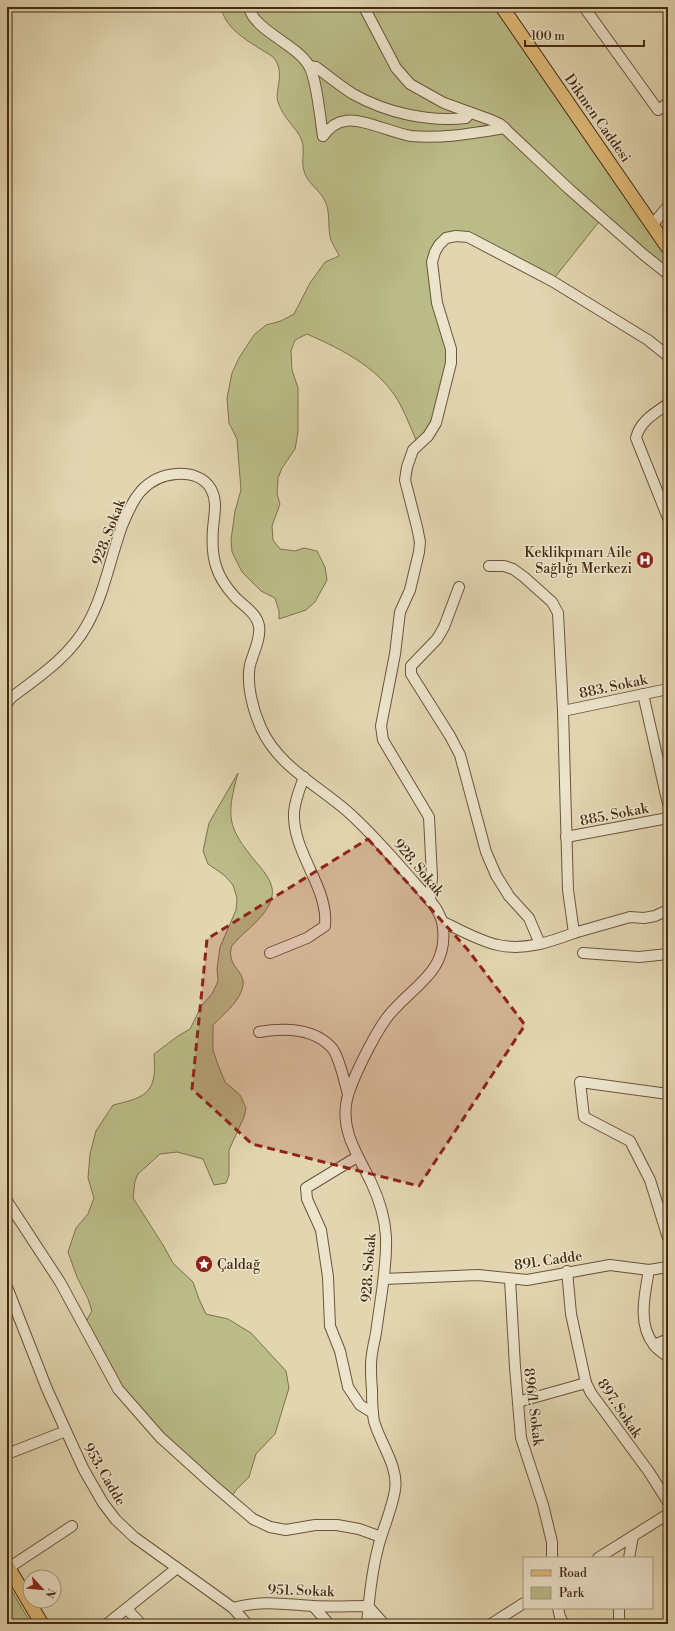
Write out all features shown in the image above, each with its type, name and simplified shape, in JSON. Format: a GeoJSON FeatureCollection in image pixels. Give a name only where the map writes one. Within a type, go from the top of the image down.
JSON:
{"type":"FeatureCollection","features":[{"type":"Feature","properties":{"kind":"main road","name":"Dikmen Caddesi"},"geometry":{"type":"LineString","coordinates":[[502,7],[653,224],[668,248]]}},
{"type":"Feature","properties":{"kind":"main road"},"geometry":{"type":"LineString","coordinates":[[7,1568],[42,1624]]}},
{"type":"Feature","properties":{"kind":"street"},"geometry":{"type":"LineString","coordinates":[[249,7],[255,20],[294,50],[309,66],[314,78],[323,136],[337,124],[350,121],[396,133],[424,137],[460,135],[505,128]]}},
{"type":"Feature","properties":{"kind":"street"},"geometry":{"type":"LineString","coordinates":[[364,7],[384,48],[403,77],[410,84],[430,96],[491,120],[505,128],[569,189],[644,256],[668,274]]}},
{"type":"Feature","properties":{"kind":"street"},"geometry":{"type":"LineString","coordinates":[[584,7],[658,110],[668,103]]}},
{"type":"Feature","properties":{"kind":"street"},"geometry":{"type":"LineString","coordinates":[[309,66],[316,67],[354,94],[376,105],[393,110],[420,117],[440,119],[466,118],[470,113]]}},
{"type":"Feature","properties":{"kind":"street"},"geometry":{"type":"LineString","coordinates":[[653,224],[668,206]]}},
{"type":"Feature","properties":{"kind":"street"},"geometry":{"type":"LineString","coordinates":[[430,901],[432,877],[429,817],[384,740],[381,726],[393,663],[400,612],[410,590],[419,547],[417,527],[405,480],[407,467],[413,450],[428,436],[436,423],[451,364],[451,349],[438,303],[432,268],[435,252],[439,244],[446,238],[456,236],[468,237],[552,281],[648,340],[668,356]]}},
{"type":"Feature","properties":{"kind":"street"},"geometry":{"type":"LineString","coordinates":[[668,404],[648,418],[640,426],[636,438],[668,518]]}},
{"type":"Feature","properties":{"kind":"street","name":"928. Sokak"},"geometry":{"type":"LineString","coordinates":[[7,703],[12,697],[56,663],[74,645],[87,626],[98,602],[113,551],[131,505],[140,492],[149,484],[164,476],[186,474],[206,482],[214,494],[216,509],[213,526],[213,557],[218,572],[225,585],[235,598],[256,618],[260,628],[258,642],[249,672],[249,686],[261,728],[273,748],[287,764],[346,810],[376,838],[430,901],[443,922],[443,950],[436,966],[427,979],[409,994],[386,1018],[373,1040],[348,1094],[346,1107],[347,1132],[357,1157],[372,1183],[385,1225],[386,1238],[384,1279],[371,1362],[373,1413],[375,1423],[392,1468],[396,1486],[392,1505],[375,1558],[367,1624]]}},
{"type":"Feature","properties":{"kind":"street"},"geometry":{"type":"LineString","coordinates":[[489,566],[504,566],[513,569],[539,589],[552,602],[558,613],[563,711],[566,838],[570,907],[574,933]]}},
{"type":"Feature","properties":{"kind":"street"},"geometry":{"type":"LineString","coordinates":[[410,666],[437,639],[444,627],[459,587]]}},
{"type":"Feature","properties":{"kind":"street"},"geometry":{"type":"LineString","coordinates":[[393,663],[410,666]]}},
{"type":"Feature","properties":{"kind":"street"},"geometry":{"type":"LineString","coordinates":[[410,666],[416,683],[450,736],[460,755],[486,852],[496,875],[506,891],[528,918],[540,944]]}},
{"type":"Feature","properties":{"kind":"street","name":"883. Sokak"},"geometry":{"type":"LineString","coordinates":[[563,711],[668,688]]}},
{"type":"Feature","properties":{"kind":"street"},"geometry":{"type":"LineString","coordinates":[[643,694],[668,804]]}},
{"type":"Feature","properties":{"kind":"street"},"geometry":{"type":"LineString","coordinates":[[270,953],[307,938],[325,926],[326,918],[323,905],[309,867],[300,848],[296,832],[295,807],[304,777]]}},
{"type":"Feature","properties":{"kind":"street","name":"885. Sokak"},"geometry":{"type":"LineString","coordinates":[[566,838],[668,818]]}},
{"type":"Feature","properties":{"kind":"street"},"geometry":{"type":"LineString","coordinates":[[443,922],[500,946],[514,947],[540,944],[630,917],[644,918],[655,916],[668,910]]}},
{"type":"Feature","properties":{"kind":"street"},"geometry":{"type":"LineString","coordinates":[[583,953],[639,957],[668,954]]}},
{"type":"Feature","properties":{"kind":"street"},"geometry":{"type":"LineString","coordinates":[[259,1032],[287,1030],[311,1034],[321,1040],[332,1048],[342,1072],[348,1094]]}},
{"type":"Feature","properties":{"kind":"street"},"geometry":{"type":"LineString","coordinates":[[668,1094],[580,1082],[584,1117],[630,1141],[650,1180],[668,1238]]}},
{"type":"Feature","properties":{"kind":"street"},"geometry":{"type":"LineString","coordinates":[[357,1157],[306,1188],[307,1199],[321,1230],[328,1277],[330,1326],[340,1352],[348,1387],[360,1405],[373,1413]]}},
{"type":"Feature","properties":{"kind":"street"},"geometry":{"type":"LineString","coordinates":[[7,1201],[60,1282],[118,1390],[160,1437],[212,1484],[253,1519],[270,1527],[286,1530],[315,1525],[337,1524],[359,1528],[381,1537]]}},
{"type":"Feature","properties":{"kind":"street","name":"891. Cadde"},"geometry":{"type":"LineString","coordinates":[[384,1279],[478,1275],[527,1280],[567,1271],[610,1265],[649,1270],[668,1267]]}},
{"type":"Feature","properties":{"kind":"street"},"geometry":{"type":"LineString","coordinates":[[649,1270],[644,1298],[644,1321],[654,1345],[668,1357]]}},
{"type":"Feature","properties":{"kind":"street","name":"897. Sokak"},"geometry":{"type":"LineString","coordinates":[[567,1271],[571,1314],[586,1383],[591,1393],[649,1472],[668,1502]]}},
{"type":"Feature","properties":{"kind":"street","name":"896/1. Sokak"},"geometry":{"type":"LineString","coordinates":[[510,1279],[521,1438],[543,1505],[552,1542],[552,1557]]}},
{"type":"Feature","properties":{"kind":"street","name":"953. Cadde"},"geometry":{"type":"LineString","coordinates":[[7,1287],[44,1382],[84,1470],[103,1503],[116,1520],[134,1537],[232,1608],[247,1624]]}},
{"type":"Feature","properties":{"kind":"street"},"geometry":{"type":"LineString","coordinates":[[654,1345],[668,1339]]}},
{"type":"Feature","properties":{"kind":"street"},"geometry":{"type":"LineString","coordinates":[[518,1402],[586,1383]]}},
{"type":"Feature","properties":{"kind":"street"},"geometry":{"type":"LineString","coordinates":[[7,1454],[66,1431]]}},
{"type":"Feature","properties":{"kind":"street"},"geometry":{"type":"LineString","coordinates":[[600,1557],[668,1514]]}},
{"type":"Feature","properties":{"kind":"street"},"geometry":{"type":"LineString","coordinates":[[7,1568],[72,1526]]}},
{"type":"Feature","properties":{"kind":"street"},"geometry":{"type":"LineString","coordinates":[[629,1557],[633,1536]]}},
{"type":"Feature","properties":{"kind":"street"},"geometry":{"type":"LineString","coordinates":[[107,1624],[177,1568]]}},
{"type":"Feature","properties":{"kind":"street","name":"951. Sokak"},"geometry":{"type":"LineString","coordinates":[[232,1608],[249,1604],[271,1602],[313,1606],[368,1606]]}},
{"type":"Feature","properties":{"kind":"street"},"geometry":{"type":"LineString","coordinates":[[491,1624],[523,1604]]}},
{"type":"Feature","properties":{"kind":"street"},"geometry":{"type":"LineString","coordinates":[[313,1606],[329,1624]]}},
{"type":"Feature","properties":{"kind":"street"},"geometry":{"type":"LineString","coordinates":[[368,1606],[384,1624]]}},
{"type":"Feature","properties":{"kind":"street"},"geometry":{"type":"LineString","coordinates":[[127,1609],[141,1624]]}},
{"type":"Feature","properties":{"kind":"street"},"geometry":{"type":"LineString","coordinates":[[558,1609],[560,1617],[564,1624]]}},
{"type":"Feature","properties":{"kind":"street"},"geometry":{"type":"LineString","coordinates":[[619,1609],[619,1624]]}},
{"type":"Feature","properties":{"kind":"highlighted area"},"geometry":{"type":"Polygon","coordinates":[[[368,839],[468,950],[525,1025],[419,1186],[252,1144],[192,1089],[207,939],[368,839]]]}},
{"type":"Feature","properties":{"kind":"green space"},"geometry":{"type":"Polygon","coordinates":[[[221,7],[502,7],[668,248],[668,274],[602,218],[552,281],[483,244],[446,238],[432,262],[451,349],[441,405],[418,445],[404,413],[394,395],[374,372],[348,354],[307,334],[295,340],[291,351],[292,370],[298,388],[298,432],[295,449],[282,468],[278,478],[277,494],[280,504],[272,526],[273,540],[280,549],[295,551],[304,548],[317,551],[325,567],[327,580],[315,602],[306,610],[279,619],[279,611],[275,598],[261,591],[242,572],[232,552],[231,540],[235,511],[241,490],[237,439],[229,423],[227,398],[232,373],[239,358],[254,335],[266,325],[281,321],[294,314],[310,283],[325,262],[339,256],[331,240],[328,210],[325,201],[308,179],[304,171],[302,141],[297,131],[283,114],[278,102],[277,92],[279,70],[277,64],[273,57],[231,27],[223,14],[221,7]]]}},
{"type":"Feature","properties":{"kind":"green space"},"geometry":{"type":"Polygon","coordinates":[[[238,773],[234,788],[231,811],[234,830],[246,850],[268,877],[272,888],[270,903],[266,909],[256,922],[233,944],[231,957],[241,975],[243,982],[242,988],[235,1002],[213,1025],[213,1050],[217,1062],[225,1082],[240,1095],[246,1108],[244,1117],[229,1150],[229,1175],[226,1183],[214,1185],[203,1159],[177,1152],[160,1154],[138,1174],[135,1181],[133,1198],[173,1263],[193,1282],[206,1314],[228,1319],[251,1333],[286,1371],[289,1388],[275,1434],[256,1454],[249,1477],[236,1490],[230,1499],[118,1389],[84,1325],[92,1311],[68,1252],[76,1228],[88,1214],[94,1198],[88,1178],[90,1154],[96,1131],[113,1105],[135,1099],[148,1091],[152,1085],[154,1077],[154,1054],[190,1029],[202,1005],[212,994],[218,981],[217,969],[220,947],[236,910],[237,898],[233,885],[224,875],[208,864],[203,851],[209,823],[238,773]]]}},
{"type":"Feature","properties":{"kind":"green space"},"geometry":{"type":"Polygon","coordinates":[[[7,1583],[29,1620],[21,1624],[7,1624],[7,1583]]]}},
{"type":"Feature","properties":{"kind":"place","name":"Keklikpınarı Aile Sağlığı Merkezi"},"geometry":{"type":"Point","coordinates":[645,560]}},
{"type":"Feature","properties":{"kind":"place","name":"Çaldağ"},"geometry":{"type":"Point","coordinates":[204,1264]}}]}
